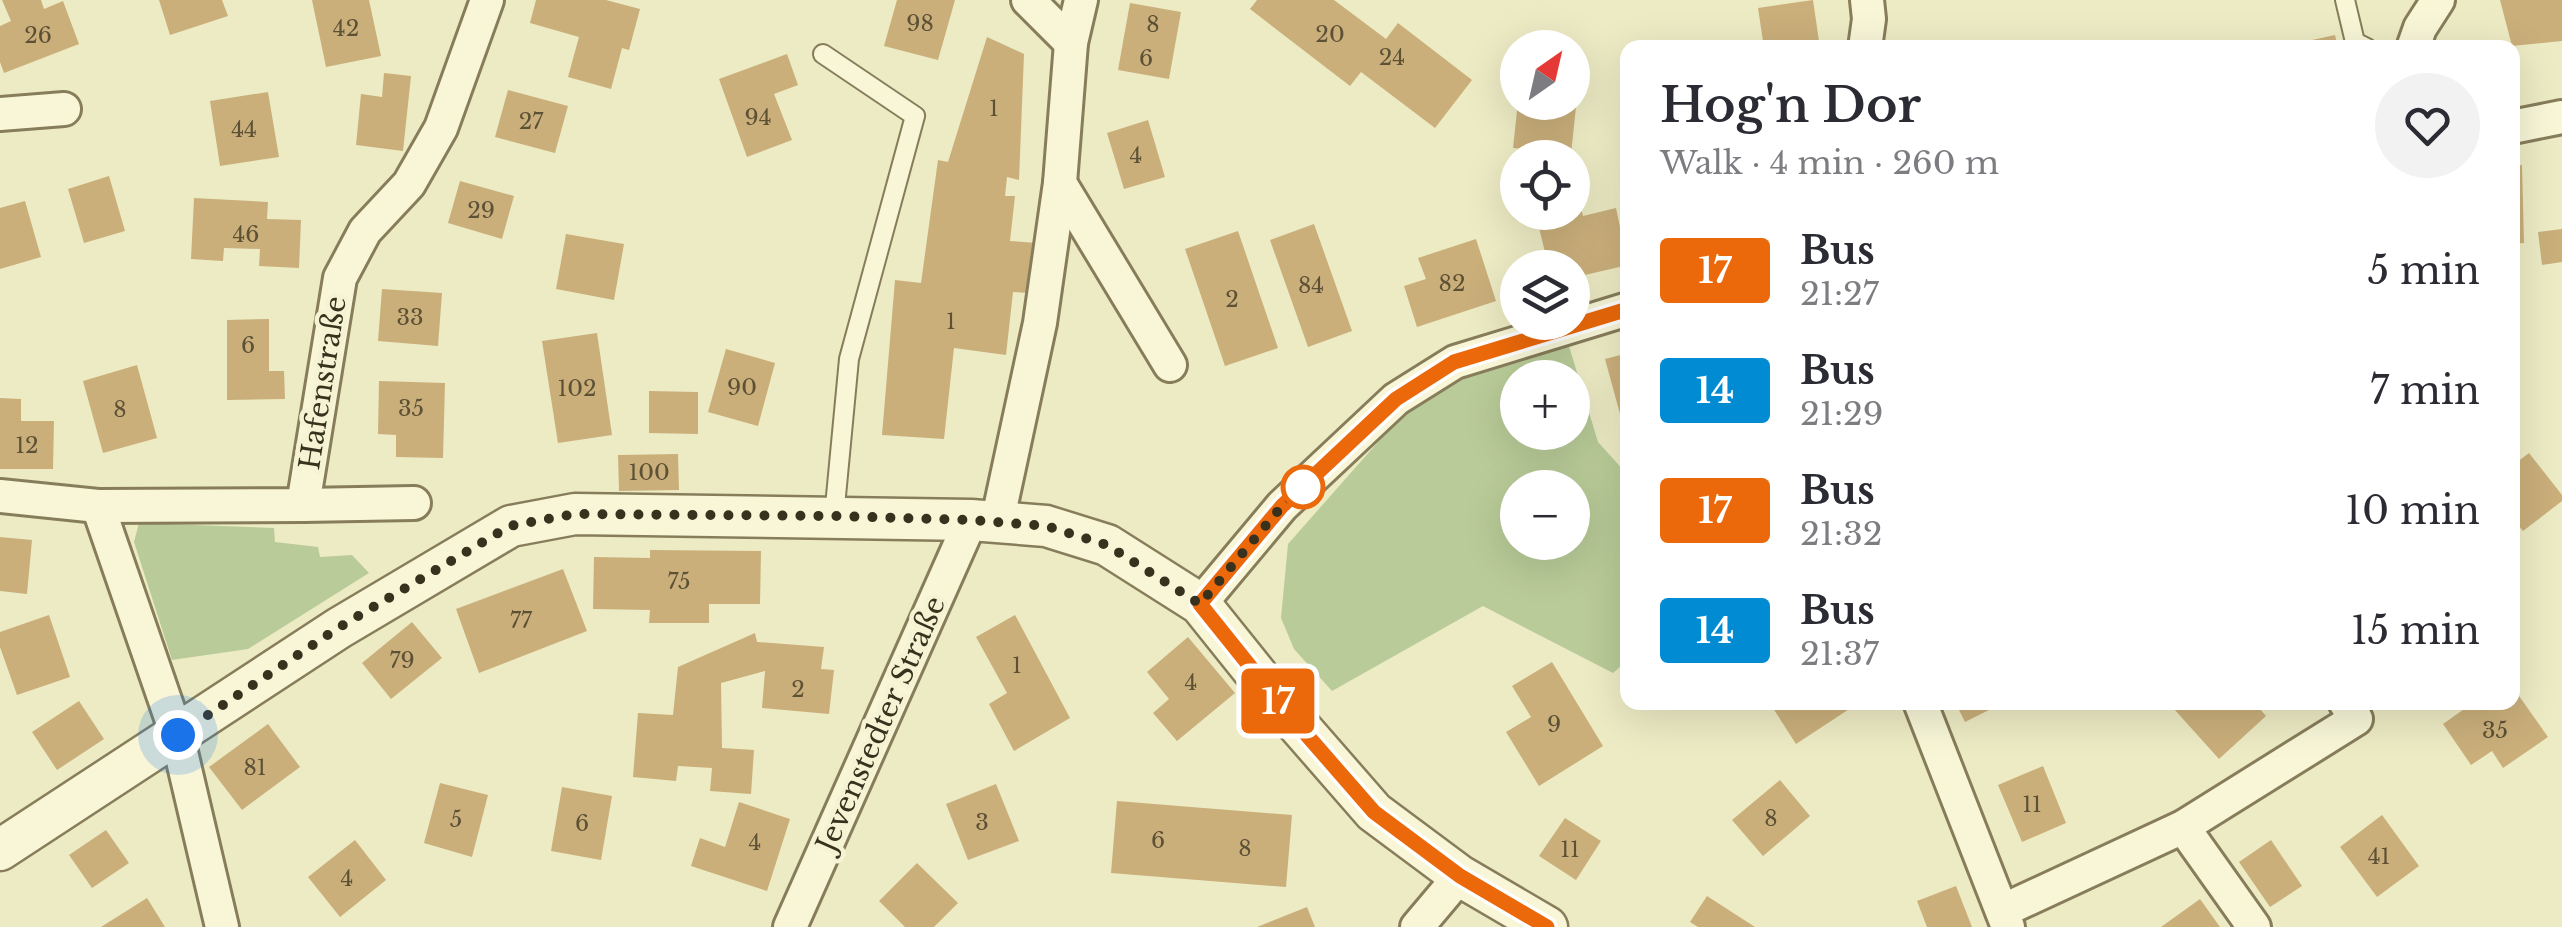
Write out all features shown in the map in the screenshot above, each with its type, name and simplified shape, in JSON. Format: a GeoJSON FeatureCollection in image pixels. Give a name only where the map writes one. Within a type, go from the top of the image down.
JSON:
{"type":"FeatureCollection","features":[{"type":"Feature","properties":{"kind":"street","name":"Hafenstraße"},"geometry":{"type":"LineString","coordinates":[[303,505],[340,278],[366,231],[408,184],[441,128],[487,0]]}},
{"type":"Feature","properties":{"kind":"street"},"geometry":{"type":"LineString","coordinates":[[1028,0],[1071,42]]}},
{"type":"Feature","properties":{"kind":"street","name":"Jevenstedter Straße"},"geometry":{"type":"LineString","coordinates":[[790,927],[984,521],[1040,323],[1060,183],[1071,42],[1081,0]]}},
{"type":"Feature","properties":{"kind":"street"},"geometry":{"type":"LineString","coordinates":[[1866,40],[1867,0]]}},
{"type":"Feature","properties":{"kind":"street"},"geometry":{"type":"LineString","coordinates":[[2416,40],[2438,0]]}},
{"type":"Feature","properties":{"kind":"street"},"geometry":{"type":"LineString","coordinates":[[0,114],[64,110]]}},
{"type":"Feature","properties":{"kind":"street"},"geometry":{"type":"LineString","coordinates":[[2520,126],[2562,117]]}},
{"type":"Feature","properties":{"kind":"street"},"geometry":{"type":"LineString","coordinates":[[1060,183],[1170,364]]}},
{"type":"Feature","properties":{"kind":"street"},"geometry":{"type":"LineString","coordinates":[[1200,604],[1282,506],[1396,399],[1454,362],[1620,311]]}},
{"type":"Feature","properties":{"kind":"street","name":"Hafenstraße"},"geometry":{"type":"LineString","coordinates":[[0,496],[98,506],[414,503]]}},
{"type":"Feature","properties":{"kind":"street"},"geometry":{"type":"LineString","coordinates":[[98,506],[178,735],[222,927]]}},
{"type":"Feature","properties":{"kind":"street"},"geometry":{"type":"LineString","coordinates":[[0,850],[338,628],[510,526],[575,514],[984,521],[1046,526],[1107,545],[1200,604],[1374,812],[1460,876],[1547,927]]}},
{"type":"Feature","properties":{"kind":"street"},"geometry":{"type":"LineString","coordinates":[[1923,710],[2005,919],[2183,826],[2351,711]]}},
{"type":"Feature","properties":{"kind":"street"},"geometry":{"type":"LineString","coordinates":[[2183,826],[2254,927]]}},
{"type":"Feature","properties":{"kind":"street"},"geometry":{"type":"LineString","coordinates":[[1416,927],[1460,876]]}},
{"type":"Feature","properties":{"kind":"lane"},"geometry":{"type":"LineString","coordinates":[[2345,0],[2355,40]]}},
{"type":"Feature","properties":{"kind":"lane"},"geometry":{"type":"LineString","coordinates":[[822,54],[915,116],[849,359],[834,516]]}},
{"type":"Feature","properties":{"kind":"green space"},"geometry":{"type":"Polygon","coordinates":[[[1569,346],[1573,360],[1520,360],[1569,346]]]}},
{"type":"Feature","properties":{"kind":"green space"},"geometry":{"type":"Polygon","coordinates":[[[1500,366],[1500,450],[1590,450],[1590,416],[1598,442],[1620,466],[1620,667],[1613,673],[1483,606],[1332,691],[1294,649],[1281,618],[1288,544],[1400,417],[1464,376],[1500,366]]]}},
{"type":"Feature","properties":{"kind":"green space"},"geometry":{"type":"Polygon","coordinates":[[[139,523],[274,528],[275,542],[318,547],[320,557],[352,555],[369,573],[248,649],[172,660],[134,542],[139,523]]]}},
{"type":"Feature","properties":{"kind":"building"},"geometry":{"type":"Polygon","coordinates":[[[2,0],[41,0],[44,9],[63,1],[79,44],[4,73],[0,62],[0,26],[11,21],[2,0]]]}},
{"type":"Feature","properties":{"kind":"building"},"geometry":{"type":"Polygon","coordinates":[[[159,0],[222,0],[228,16],[170,35],[159,0]]]}},
{"type":"Feature","properties":{"kind":"building"},"geometry":{"type":"Polygon","coordinates":[[[312,0],[369,0],[381,56],[326,67],[312,0]]]}},
{"type":"Feature","properties":{"kind":"building"},"geometry":{"type":"Polygon","coordinates":[[[536,0],[606,0],[640,9],[629,50],[622,48],[611,89],[568,77],[579,37],[530,23],[536,0]]]}},
{"type":"Feature","properties":{"kind":"building"},"geometry":{"type":"Polygon","coordinates":[[[897,0],[955,0],[938,60],[884,46],[897,0]]]}},
{"type":"Feature","properties":{"kind":"building"},"geometry":{"type":"Polygon","coordinates":[[[1257,0],[1334,0],[1386,39],[1398,23],[1472,80],[1435,128],[1361,72],[1350,86],[1250,9],[1257,0]]]}},
{"type":"Feature","properties":{"kind":"building"},"geometry":{"type":"Polygon","coordinates":[[[1813,0],[1819,40],[1763,40],[1758,8],[1813,0]]]}},
{"type":"Feature","properties":{"kind":"building"},"geometry":{"type":"Polygon","coordinates":[[[2500,0],[2562,0],[2562,41],[2520,45],[2520,40],[2510,40],[2500,0]]]}},
{"type":"Feature","properties":{"kind":"building"},"geometry":{"type":"Polygon","coordinates":[[[1130,3],[1181,12],[1169,79],[1118,70],[1130,3]]]}},
{"type":"Feature","properties":{"kind":"building"},"geometry":{"type":"Polygon","coordinates":[[[987,37],[1024,54],[1019,180],[1007,177],[1005,196],[1015,196],[1010,241],[1038,243],[1030,293],[1013,292],[1006,355],[954,348],[944,439],[882,435],[895,280],[921,283],[938,160],[948,162],[987,37]]]}},
{"type":"Feature","properties":{"kind":"building"},"geometry":{"type":"Polygon","coordinates":[[[787,54],[798,85],[774,94],[792,140],[747,157],[719,79],[787,54]]]}},
{"type":"Feature","properties":{"kind":"building"},"geometry":{"type":"Polygon","coordinates":[[[384,73],[411,76],[403,151],[356,145],[361,94],[382,97],[384,73]]]}},
{"type":"Feature","properties":{"kind":"building"},"geometry":{"type":"Polygon","coordinates":[[[508,90],[568,106],[555,153],[495,137],[508,90]]]}},
{"type":"Feature","properties":{"kind":"building"},"geometry":{"type":"Polygon","coordinates":[[[268,92],[279,157],[220,166],[210,101],[268,92]]]}},
{"type":"Feature","properties":{"kind":"building"},"geometry":{"type":"Polygon","coordinates":[[[1148,120],[1165,177],[1124,189],[1107,133],[1148,120]]]}},
{"type":"Feature","properties":{"kind":"building"},"geometry":{"type":"Polygon","coordinates":[[[1516,120],[1575,120],[1572,140],[1514,140],[1516,120]]]}},
{"type":"Feature","properties":{"kind":"building"},"geometry":{"type":"Polygon","coordinates":[[[2520,165],[2524,243],[2520,243],[2520,165]]]}},
{"type":"Feature","properties":{"kind":"building"},"geometry":{"type":"Polygon","coordinates":[[[109,176],[125,231],[84,243],[68,189],[109,176]]]}},
{"type":"Feature","properties":{"kind":"building"},"geometry":{"type":"Polygon","coordinates":[[[460,181],[514,196],[502,239],[448,223],[460,181]]]}},
{"type":"Feature","properties":{"kind":"building"},"geometry":{"type":"Polygon","coordinates":[[[194,198],[268,202],[267,219],[301,220],[299,268],[259,266],[260,249],[224,248],[223,261],[191,259],[194,198]]]}},
{"type":"Feature","properties":{"kind":"building"},"geometry":{"type":"Polygon","coordinates":[[[25,201],[41,257],[0,269],[0,208],[25,201]]]}},
{"type":"Feature","properties":{"kind":"building"},"geometry":{"type":"Polygon","coordinates":[[[1616,208],[1620,267],[1590,274],[1590,250],[1544,250],[1540,230],[1590,230],[1590,214],[1616,208]]]}},
{"type":"Feature","properties":{"kind":"building"},"geometry":{"type":"Polygon","coordinates":[[[1314,224],[1352,331],[1308,347],[1270,240],[1314,224]]]}},
{"type":"Feature","properties":{"kind":"building"},"geometry":{"type":"Polygon","coordinates":[[[2562,229],[2562,262],[2542,265],[2538,232],[2562,229]]]}},
{"type":"Feature","properties":{"kind":"building"},"geometry":{"type":"Polygon","coordinates":[[[1238,231],[1278,348],[1225,366],[1185,249],[1238,231]]]}},
{"type":"Feature","properties":{"kind":"building"},"geometry":{"type":"Polygon","coordinates":[[[566,234],[624,244],[614,300],[556,289],[566,234]]]}},
{"type":"Feature","properties":{"kind":"building"},"geometry":{"type":"Polygon","coordinates":[[[1476,239],[1496,301],[1417,327],[1404,286],[1426,279],[1418,258],[1476,239]]]}},
{"type":"Feature","properties":{"kind":"building"},"geometry":{"type":"Polygon","coordinates":[[[382,289],[442,293],[438,346],[378,341],[382,289]]]}},
{"type":"Feature","properties":{"kind":"building"},"geometry":{"type":"Polygon","coordinates":[[[269,319],[269,371],[284,371],[285,399],[227,400],[227,320],[269,319]]]}},
{"type":"Feature","properties":{"kind":"building"},"geometry":{"type":"Polygon","coordinates":[[[597,333],[612,435],[558,443],[542,341],[597,333]]]}},
{"type":"Feature","properties":{"kind":"building"},"geometry":{"type":"Polygon","coordinates":[[[726,349],[775,363],[758,426],[708,412],[726,349]]]}},
{"type":"Feature","properties":{"kind":"building"},"geometry":{"type":"Polygon","coordinates":[[[1620,355],[1620,414],[1605,359],[1620,355]]]}},
{"type":"Feature","properties":{"kind":"building"},"geometry":{"type":"Polygon","coordinates":[[[137,365],[157,438],[103,453],[83,381],[137,365]]]}},
{"type":"Feature","properties":{"kind":"building"},"geometry":{"type":"Polygon","coordinates":[[[379,381],[445,383],[443,458],[396,457],[396,435],[378,434],[379,381]]]}},
{"type":"Feature","properties":{"kind":"building"},"geometry":{"type":"Polygon","coordinates":[[[649,391],[698,392],[698,434],[649,433],[649,391]]]}},
{"type":"Feature","properties":{"kind":"building"},"geometry":{"type":"Polygon","coordinates":[[[0,398],[21,399],[21,421],[54,421],[53,469],[0,469],[0,398]]]}},
{"type":"Feature","properties":{"kind":"building"},"geometry":{"type":"Polygon","coordinates":[[[2529,453],[2562,495],[2562,501],[2523,531],[2520,527],[2520,460],[2529,453]]]}},
{"type":"Feature","properties":{"kind":"building"},"geometry":{"type":"Polygon","coordinates":[[[678,454],[679,490],[619,491],[618,455],[678,454]]]}},
{"type":"Feature","properties":{"kind":"building"},"geometry":{"type":"Polygon","coordinates":[[[0,537],[32,540],[27,594],[0,591],[0,537]]]}},
{"type":"Feature","properties":{"kind":"building"},"geometry":{"type":"Polygon","coordinates":[[[650,550],[761,551],[760,604],[709,604],[709,623],[649,623],[650,610],[593,609],[594,557],[650,558],[650,550]]]}},
{"type":"Feature","properties":{"kind":"building"},"geometry":{"type":"Polygon","coordinates":[[[563,569],[587,631],[479,673],[456,609],[563,569]]]}},
{"type":"Feature","properties":{"kind":"building"},"geometry":{"type":"Polygon","coordinates":[[[49,615],[70,677],[17,695],[0,647],[0,632],[49,615]]]}},
{"type":"Feature","properties":{"kind":"building"},"geometry":{"type":"Polygon","coordinates":[[[1015,615],[1070,718],[1014,751],[989,704],[1007,693],[976,637],[1015,615]]]}},
{"type":"Feature","properties":{"kind":"building"},"geometry":{"type":"Polygon","coordinates":[[[412,622],[442,658],[391,699],[362,663],[412,622]]]}},
{"type":"Feature","properties":{"kind":"building"},"geometry":{"type":"Polygon","coordinates":[[[755,633],[757,642],[824,647],[821,669],[834,670],[829,714],[762,708],[765,671],[721,683],[722,748],[754,750],[751,794],[710,791],[712,768],[678,766],[676,781],[633,777],[638,713],[673,715],[678,667],[755,633]]]}},
{"type":"Feature","properties":{"kind":"building"},"geometry":{"type":"Polygon","coordinates":[[[1188,637],[1235,693],[1177,741],[1153,713],[1169,699],[1147,672],[1188,637]]]}},
{"type":"Feature","properties":{"kind":"building"},"geometry":{"type":"Polygon","coordinates":[[[1552,662],[1603,746],[1539,786],[1506,732],[1531,717],[1512,686],[1552,662]]]}},
{"type":"Feature","properties":{"kind":"building"},"geometry":{"type":"Polygon","coordinates":[[[2520,697],[2548,737],[2503,768],[2492,751],[2471,765],[2443,724],[2463,710],[2520,710],[2520,697]]]}},
{"type":"Feature","properties":{"kind":"building"},"geometry":{"type":"Polygon","coordinates":[[[79,701],[104,739],[57,770],[32,732],[79,701]]]}},
{"type":"Feature","properties":{"kind":"building"},"geometry":{"type":"Polygon","coordinates":[[[1774,710],[1848,710],[1796,744],[1774,710]]]}},
{"type":"Feature","properties":{"kind":"building"},"geometry":{"type":"Polygon","coordinates":[[[1959,710],[1989,710],[1965,722],[1959,710]]]}},
{"type":"Feature","properties":{"kind":"building"},"geometry":{"type":"Polygon","coordinates":[[[2175,710],[2261,710],[2266,716],[2219,759],[2175,710]]]}},
{"type":"Feature","properties":{"kind":"building"},"geometry":{"type":"Polygon","coordinates":[[[268,724],[300,767],[242,810],[209,767],[268,724]]]}},
{"type":"Feature","properties":{"kind":"building"},"geometry":{"type":"Polygon","coordinates":[[[2043,766],[2066,823],[2022,842],[1998,785],[2043,766]]]}},
{"type":"Feature","properties":{"kind":"building"},"geometry":{"type":"Polygon","coordinates":[[[1780,780],[1810,816],[1763,856],[1732,820],[1780,780]]]}},
{"type":"Feature","properties":{"kind":"building"},"geometry":{"type":"Polygon","coordinates":[[[440,783],[488,795],[472,857],[424,843],[440,783]]]}},
{"type":"Feature","properties":{"kind":"building"},"geometry":{"type":"Polygon","coordinates":[[[996,784],[1019,841],[968,860],[946,804],[996,784]]]}},
{"type":"Feature","properties":{"kind":"building"},"geometry":{"type":"Polygon","coordinates":[[[562,787],[612,796],[601,860],[551,851],[562,787]]]}},
{"type":"Feature","properties":{"kind":"building"},"geometry":{"type":"Polygon","coordinates":[[[1117,801],[1292,815],[1286,887],[1111,873],[1117,801]]]}},
{"type":"Feature","properties":{"kind":"building"},"geometry":{"type":"Polygon","coordinates":[[[739,802],[790,819],[767,891],[691,866],[700,838],[725,847],[739,802]]]}},
{"type":"Feature","properties":{"kind":"building"},"geometry":{"type":"Polygon","coordinates":[[[2382,815],[2419,866],[2377,897],[2340,847],[2382,815]]]}},
{"type":"Feature","properties":{"kind":"building"},"geometry":{"type":"Polygon","coordinates":[[[1565,818],[1601,841],[1576,880],[1539,856],[1565,818]]]}},
{"type":"Feature","properties":{"kind":"building"},"geometry":{"type":"Polygon","coordinates":[[[106,830],[129,863],[92,888],[69,855],[106,830]]]}},
{"type":"Feature","properties":{"kind":"building"},"geometry":{"type":"Polygon","coordinates":[[[355,840],[386,880],[340,917],[308,877],[355,840]]]}},
{"type":"Feature","properties":{"kind":"building"},"geometry":{"type":"Polygon","coordinates":[[[2271,840],[2302,886],[2270,907],[2239,862],[2271,840]]]}},
{"type":"Feature","properties":{"kind":"building"},"geometry":{"type":"Polygon","coordinates":[[[917,863],[958,903],[934,927],[905,927],[879,901],[917,863]]]}},
{"type":"Feature","properties":{"kind":"building"},"geometry":{"type":"Polygon","coordinates":[[[1956,886],[1972,927],[1927,927],[1917,901],[1956,886]]]}},
{"type":"Feature","properties":{"kind":"building"},"geometry":{"type":"Polygon","coordinates":[[[1707,896],[1755,927],[1698,927],[1690,922],[1707,896]]]}},
{"type":"Feature","properties":{"kind":"building"},"geometry":{"type":"Polygon","coordinates":[[[147,898],[165,927],[101,927],[147,898]]]}},
{"type":"Feature","properties":{"kind":"building"},"geometry":{"type":"Polygon","coordinates":[[[2200,899],[2220,927],[2161,927],[2200,899]]]}},
{"type":"Feature","properties":{"kind":"building"},"geometry":{"type":"Polygon","coordinates":[[[1307,907],[1315,927],[1257,927],[1307,907]]]}},
{"type":"Feature","properties":{"kind":"bus line","name":"17"},"geometry":{"type":"LineString","coordinates":[[1547,927],[1460,876],[1374,812],[1200,604],[1282,506],[1396,399],[1454,362],[1620,311]]}},
{"type":"Feature","properties":{"kind":"route"},"geometry":{"type":"LineString","coordinates":[[178,735],[338,628],[510,526],[575,514],[834,516],[1046,526],[1107,545],[1200,604],[1282,506],[1303,487]]}}]}
